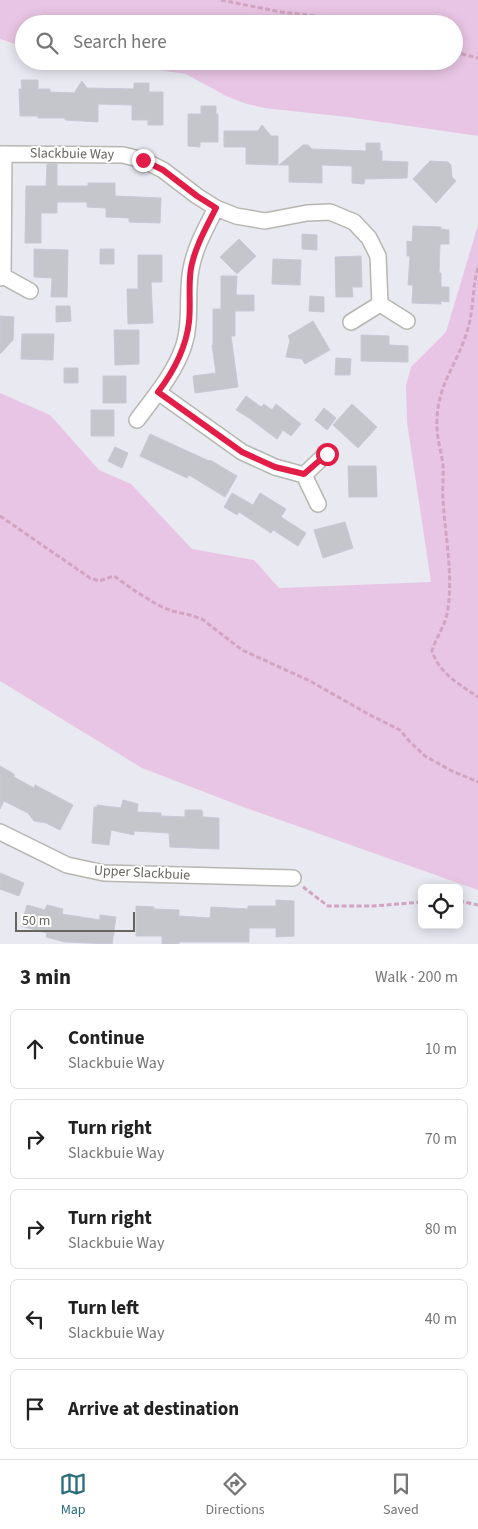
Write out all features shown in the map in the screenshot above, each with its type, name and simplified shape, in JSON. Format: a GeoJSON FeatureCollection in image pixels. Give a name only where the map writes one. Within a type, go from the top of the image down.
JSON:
{"type":"FeatureCollection","features":[{"type":"Feature","properties":{"kind":"street","name":"Slackbuie Way"},"geometry":{"type":"LineString","coordinates":[[1,277],[2,154],[123,155],[143,160],[163,170],[216,208],[236,216],[265,221],[307,213],[330,212],[354,222],[369,238],[378,256],[380,304]]}},
{"type":"Feature","properties":{"kind":"street"},"geometry":{"type":"LineString","coordinates":[[137,420],[175,365],[184,345],[189,321],[188,293],[191,268],[198,244],[216,208]]}},
{"type":"Feature","properties":{"kind":"street"},"geometry":{"type":"LineString","coordinates":[[1,277],[30,291]]}},
{"type":"Feature","properties":{"kind":"street"},"geometry":{"type":"LineString","coordinates":[[351,322],[380,304],[407,321]]}},
{"type":"Feature","properties":{"kind":"street"},"geometry":{"type":"LineString","coordinates":[[158,392],[242,452],[275,467],[304,474]]}},
{"type":"Feature","properties":{"kind":"street"},"geometry":{"type":"LineString","coordinates":[[304,474],[327,454]]}},
{"type":"Feature","properties":{"kind":"street"},"geometry":{"type":"LineString","coordinates":[[304,474],[318,504]]}},
{"type":"Feature","properties":{"kind":"street","name":"Upper Slackbuie"},"geometry":{"type":"LineString","coordinates":[[0,832],[67,865],[104,873],[293,878]]}},
{"type":"Feature","properties":{"kind":"path"},"geometry":{"type":"LineString","coordinates":[[221,0],[281,12],[309,15]]}},
{"type":"Feature","properties":{"kind":"path"},"geometry":{"type":"LineString","coordinates":[[232,0],[241,4]]}},
{"type":"Feature","properties":{"kind":"path"},"geometry":{"type":"LineString","coordinates":[[463,54],[478,58]]}},
{"type":"Feature","properties":{"kind":"path"},"geometry":{"type":"LineString","coordinates":[[478,268],[469,327],[442,388],[438,404],[437,437],[443,464],[443,500],[448,552],[449,590],[448,610],[444,625],[432,651],[435,660],[449,678],[478,697]]}},
{"type":"Feature","properties":{"kind":"path"},"geometry":{"type":"LineString","coordinates":[[0,516],[90,578],[99,581],[114,576],[135,591],[172,611],[202,619],[242,650],[310,681],[400,730],[425,756],[452,771],[478,782]]}},
{"type":"Feature","properties":{"kind":"path"},"geometry":{"type":"LineString","coordinates":[[293,878],[328,906],[374,906],[418,902]]}},
{"type":"Feature","properties":{"kind":"path"},"geometry":{"type":"LineString","coordinates":[[463,902],[478,905]]}},
{"type":"Feature","properties":{"kind":"shaded area"},"geometry":{"type":"Polygon","coordinates":[[[0,0],[478,0],[478,136],[347,117],[264,108],[226,96],[186,74],[159,70],[463,70],[463,15],[15,15],[15,44],[0,39],[0,0]]]}},
{"type":"Feature","properties":{"kind":"shaded area"},"geometry":{"type":"Polygon","coordinates":[[[478,225],[478,890],[246,808],[142,768],[0,681],[0,393],[50,415],[99,470],[131,484],[192,549],[254,560],[279,588],[431,582],[407,422],[406,386],[411,367],[446,332],[478,225]]]}},
{"type":"Feature","properties":{"kind":"building"},"geometry":{"type":"Polygon","coordinates":[[[21,80],[38,80],[38,89],[50,89],[50,92],[74,93],[82,81],[87,88],[134,89],[134,83],[149,83],[149,92],[163,92],[163,125],[148,125],[148,120],[132,120],[132,105],[98,104],[98,122],[20,116],[19,89],[22,89],[21,80]]]}},
{"type":"Feature","properties":{"kind":"building"},"geometry":{"type":"Polygon","coordinates":[[[201,106],[216,106],[216,114],[218,114],[218,142],[200,142],[200,147],[188,146],[188,114],[201,114],[201,106]]]}},
{"type":"Feature","properties":{"kind":"building"},"geometry":{"type":"Polygon","coordinates":[[[262,125],[271,136],[278,136],[278,165],[246,164],[246,147],[224,147],[224,131],[258,131],[262,125]]]}},
{"type":"Feature","properties":{"kind":"building"},"geometry":{"type":"Polygon","coordinates":[[[366,143],[380,143],[382,161],[408,162],[407,178],[365,179],[364,184],[352,183],[352,166],[322,165],[322,183],[289,182],[289,165],[279,165],[303,145],[308,145],[312,149],[366,151],[366,143]]]}},
{"type":"Feature","properties":{"kind":"building"},"geometry":{"type":"Polygon","coordinates":[[[430,161],[448,162],[451,165],[452,177],[456,181],[436,203],[413,179],[430,161]]]}},
{"type":"Feature","properties":{"kind":"building"},"geometry":{"type":"Polygon","coordinates":[[[47,164],[57,164],[57,186],[88,186],[88,183],[115,183],[115,196],[161,198],[160,223],[129,222],[129,218],[106,217],[106,208],[87,207],[87,202],[57,202],[57,213],[41,213],[41,243],[25,243],[26,186],[46,186],[47,164]]]}},
{"type":"Feature","properties":{"kind":"building"},"geometry":{"type":"Polygon","coordinates":[[[413,226],[441,227],[441,229],[449,230],[449,244],[440,244],[439,273],[441,273],[441,287],[449,287],[449,302],[441,301],[441,304],[412,303],[413,285],[408,285],[410,256],[407,256],[407,241],[412,242],[413,226]]]}},
{"type":"Feature","properties":{"kind":"building"},"geometry":{"type":"Polygon","coordinates":[[[302,234],[317,235],[317,250],[302,249],[302,234]]]}},
{"type":"Feature","properties":{"kind":"building"},"geometry":{"type":"Polygon","coordinates":[[[239,239],[256,256],[237,274],[220,257],[239,239]]]}},
{"type":"Feature","properties":{"kind":"building"},"geometry":{"type":"Polygon","coordinates":[[[34,249],[68,250],[67,297],[51,297],[52,278],[34,277],[34,249]]]}},
{"type":"Feature","properties":{"kind":"building"},"geometry":{"type":"Polygon","coordinates":[[[100,249],[114,249],[114,264],[100,264],[100,249]]]}},
{"type":"Feature","properties":{"kind":"building"},"geometry":{"type":"Polygon","coordinates":[[[138,255],[162,255],[162,282],[151,282],[153,323],[128,324],[127,289],[138,289],[138,255]]]}},
{"type":"Feature","properties":{"kind":"building"},"geometry":{"type":"Polygon","coordinates":[[[361,256],[362,287],[352,287],[353,297],[336,297],[335,257],[361,256]]]}},
{"type":"Feature","properties":{"kind":"building"},"geometry":{"type":"Polygon","coordinates":[[[273,259],[301,260],[300,285],[272,284],[273,259]]]}},
{"type":"Feature","properties":{"kind":"building"},"geometry":{"type":"Polygon","coordinates":[[[221,276],[237,276],[236,295],[254,295],[254,311],[235,311],[235,336],[231,336],[238,387],[195,393],[193,376],[216,373],[212,345],[213,309],[221,309],[221,276]]]}},
{"type":"Feature","properties":{"kind":"building"},"geometry":{"type":"Polygon","coordinates":[[[310,296],[324,297],[324,312],[309,311],[310,296]]]}},
{"type":"Feature","properties":{"kind":"building"},"geometry":{"type":"Polygon","coordinates":[[[56,306],[70,306],[71,321],[56,322],[56,306]]]}},
{"type":"Feature","properties":{"kind":"building"},"geometry":{"type":"Polygon","coordinates":[[[0,316],[14,317],[13,340],[0,354],[0,316]]]}},
{"type":"Feature","properties":{"kind":"building"},"geometry":{"type":"Polygon","coordinates":[[[313,321],[330,350],[305,364],[302,359],[286,357],[290,340],[288,336],[313,321]]]}},
{"type":"Feature","properties":{"kind":"building"},"geometry":{"type":"Polygon","coordinates":[[[114,330],[139,330],[139,364],[115,365],[114,330]]]}},
{"type":"Feature","properties":{"kind":"building"},"geometry":{"type":"Polygon","coordinates":[[[22,334],[54,334],[53,360],[21,359],[22,334]]]}},
{"type":"Feature","properties":{"kind":"building"},"geometry":{"type":"Polygon","coordinates":[[[361,335],[389,336],[389,345],[408,346],[408,362],[361,361],[361,335]]]}},
{"type":"Feature","properties":{"kind":"building"},"geometry":{"type":"Polygon","coordinates":[[[336,358],[351,359],[350,375],[335,375],[336,358]]]}},
{"type":"Feature","properties":{"kind":"building"},"geometry":{"type":"Polygon","coordinates":[[[64,368],[78,368],[78,383],[64,383],[64,368]]]}},
{"type":"Feature","properties":{"kind":"building"},"geometry":{"type":"Polygon","coordinates":[[[103,376],[126,376],[126,403],[103,403],[103,376]]]}},
{"type":"Feature","properties":{"kind":"building"},"geometry":{"type":"Polygon","coordinates":[[[246,396],[261,407],[264,404],[272,410],[276,404],[301,424],[291,436],[283,430],[277,439],[236,410],[246,396]]]}},
{"type":"Feature","properties":{"kind":"building"},"geometry":{"type":"Polygon","coordinates":[[[352,404],[377,427],[358,448],[333,425],[352,404]]]}},
{"type":"Feature","properties":{"kind":"building"},"geometry":{"type":"Polygon","coordinates":[[[324,408],[336,418],[327,430],[315,420],[324,408]]]}},
{"type":"Feature","properties":{"kind":"building"},"geometry":{"type":"Polygon","coordinates":[[[91,410],[114,410],[114,436],[91,436],[91,410]]]}},
{"type":"Feature","properties":{"kind":"building"},"geometry":{"type":"Polygon","coordinates":[[[150,434],[210,460],[237,476],[225,497],[189,475],[187,478],[140,456],[150,434]]]}},
{"type":"Feature","properties":{"kind":"building"},"geometry":{"type":"Polygon","coordinates":[[[115,447],[128,453],[122,468],[108,461],[115,447]]]}},
{"type":"Feature","properties":{"kind":"building"},"geometry":{"type":"Polygon","coordinates":[[[348,466],[376,466],[377,497],[349,497],[348,466]]]}},
{"type":"Feature","properties":{"kind":"building"},"geometry":{"type":"Polygon","coordinates":[[[232,493],[253,505],[260,493],[286,509],[281,517],[306,533],[298,546],[273,530],[271,533],[239,512],[237,515],[224,507],[232,493]]]}},
{"type":"Feature","properties":{"kind":"building"},"geometry":{"type":"Polygon","coordinates":[[[345,522],[353,548],[323,558],[314,530],[345,522]]]}},
{"type":"Feature","properties":{"kind":"building"},"geometry":{"type":"Polygon","coordinates":[[[0,766],[14,774],[14,777],[34,788],[35,785],[73,805],[60,830],[46,823],[34,821],[28,813],[4,801],[0,809],[0,766]]]}},
{"type":"Feature","properties":{"kind":"building"},"geometry":{"type":"Polygon","coordinates":[[[123,800],[138,804],[137,812],[185,817],[185,810],[202,810],[203,817],[219,818],[219,849],[170,847],[169,833],[134,831],[134,835],[111,830],[109,845],[92,843],[94,807],[97,807],[97,805],[121,808],[123,800]]]}},
{"type":"Feature","properties":{"kind":"building"},"geometry":{"type":"Polygon","coordinates":[[[0,873],[24,883],[19,896],[0,889],[0,873]]]}},
{"type":"Feature","properties":{"kind":"building"},"geometry":{"type":"Polygon","coordinates":[[[276,900],[294,901],[294,936],[276,937],[276,928],[249,928],[249,942],[179,942],[179,944],[162,944],[162,936],[136,936],[136,906],[179,910],[179,916],[210,918],[211,907],[248,909],[248,906],[276,906],[276,900]]]}},
{"type":"Feature","properties":{"kind":"building"},"geometry":{"type":"Polygon","coordinates":[[[27,905],[45,910],[47,905],[63,909],[62,914],[100,920],[100,915],[116,917],[112,944],[65,942],[46,937],[47,933],[21,926],[27,905]]]}},
{"type":"Feature","properties":{"kind":"route"},"geometry":{"type":"LineString","coordinates":[[143,160],[163,170],[216,208],[198,244],[191,268],[188,293],[189,321],[184,345],[175,365],[158,392],[242,452],[275,467],[304,474],[327,454]]}}]}
